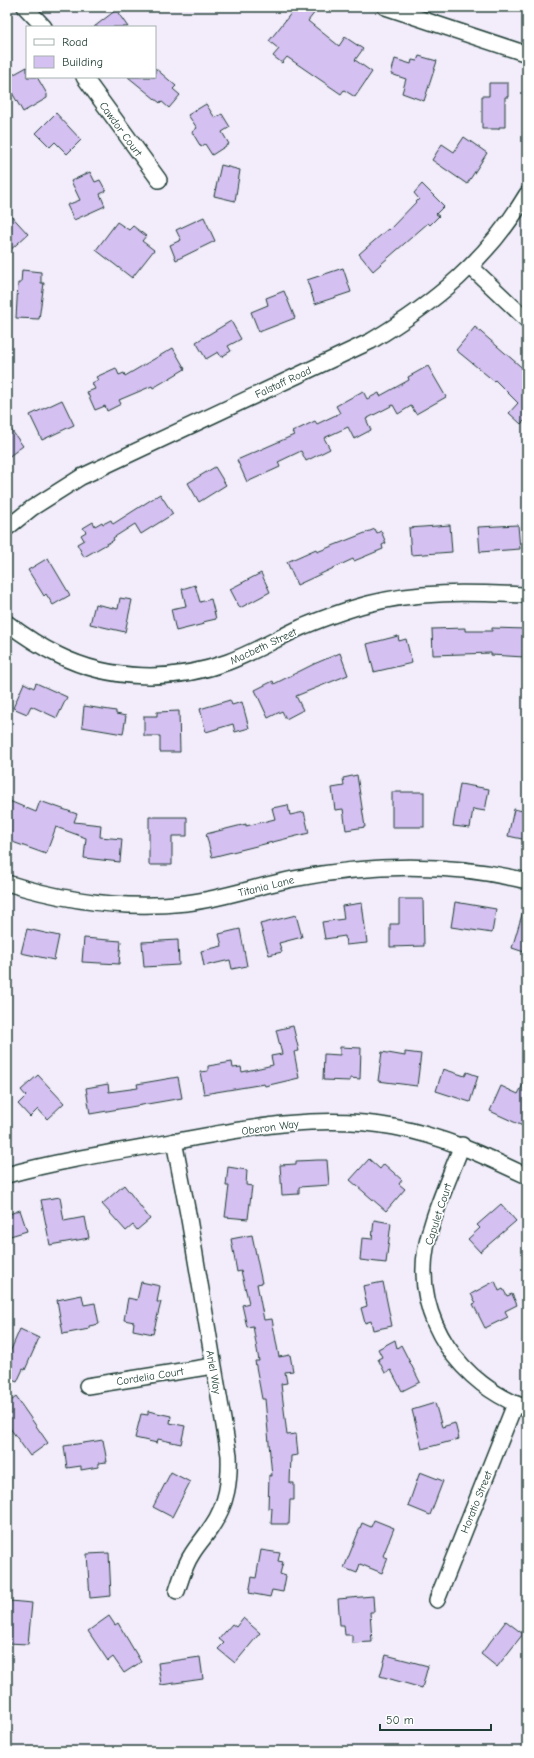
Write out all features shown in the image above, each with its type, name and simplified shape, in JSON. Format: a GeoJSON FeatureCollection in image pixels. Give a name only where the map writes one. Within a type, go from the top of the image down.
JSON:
{"type":"FeatureCollection","features":[{"type":"Feature","properties":{"kind":"street"},"geometry":{"type":"LineString","coordinates":[[25,7],[43,26]]}},
{"type":"Feature","properties":{"kind":"street"},"geometry":{"type":"LineString","coordinates":[[385,7],[527,54]]}},
{"type":"Feature","properties":{"kind":"street","name":"Cawdor Court"},"geometry":{"type":"LineString","coordinates":[[85,78],[159,180]]}},
{"type":"Feature","properties":{"kind":"street","name":"Falstaff Road"},"geometry":{"type":"LineString","coordinates":[[7,528],[32,508],[81,477],[371,341],[405,320],[436,298],[471,266],[496,239],[527,194]]}},
{"type":"Feature","properties":{"kind":"street"},"geometry":{"type":"LineString","coordinates":[[471,266],[527,320]]}},
{"type":"Feature","properties":{"kind":"street","name":"Macbeth Street"},"geometry":{"type":"LineString","coordinates":[[7,623],[35,643],[59,656],[86,666],[113,673],[134,675],[172,675],[201,670],[229,662],[337,613],[370,604],[404,597],[447,593],[527,595]]}},
{"type":"Feature","properties":{"kind":"street","name":"Titania Lane"},"geometry":{"type":"LineString","coordinates":[[7,883],[41,893],[74,900],[148,906],[186,903],[225,897],[291,879],[335,871],[382,867],[425,867],[467,870],[527,881]]}},
{"type":"Feature","properties":{"kind":"street","name":"Oberon Way"},"geometry":{"type":"LineString","coordinates":[[7,1175],[45,1164],[174,1141],[285,1123],[322,1121],[357,1122],[394,1126],[431,1135],[462,1145],[527,1176]]}},
{"type":"Feature","properties":{"kind":"street","name":"Ariel Way"},"geometry":{"type":"LineString","coordinates":[[174,1141],[189,1219],[229,1455],[230,1476],[227,1494],[221,1512],[212,1527],[191,1555],[177,1591]]}},
{"type":"Feature","properties":{"kind":"street","name":"Capulet Court"},"geometry":{"type":"LineString","coordinates":[[462,1145],[430,1230],[424,1271],[426,1292],[432,1318],[453,1356],[469,1374],[486,1388],[521,1406]]}},
{"type":"Feature","properties":{"kind":"street","name":"Cordelia Court"},"geometry":{"type":"LineString","coordinates":[[87,1386],[213,1366]]}},
{"type":"Feature","properties":{"kind":"street","name":"Horatio Street"},"geometry":{"type":"LineString","coordinates":[[437,1600],[521,1406]]}},
{"type":"Feature","properties":{"kind":"building"},"geometry":{"type":"Polygon","coordinates":[[[296,7],[319,7],[308,21],[339,46],[345,37],[363,49],[355,60],[372,72],[355,97],[344,90],[341,94],[287,57],[282,63],[273,56],[279,49],[269,41],[296,7]]]}},
{"type":"Feature","properties":{"kind":"building"},"geometry":{"type":"Polygon","coordinates":[[[116,10],[127,26],[95,26],[116,10]]]}},
{"type":"Feature","properties":{"kind":"building"},"geometry":{"type":"Polygon","coordinates":[[[419,56],[437,61],[424,101],[402,93],[406,79],[391,74],[395,59],[411,64],[412,60],[417,61],[419,56]]]}},
{"type":"Feature","properties":{"kind":"building"},"geometry":{"type":"Polygon","coordinates":[[[26,68],[26,78],[38,78],[47,94],[47,98],[23,112],[7,84],[7,78],[26,68]]]}},
{"type":"Feature","properties":{"kind":"building"},"geometry":{"type":"Polygon","coordinates":[[[156,69],[176,86],[173,89],[180,95],[169,108],[161,101],[160,103],[129,78],[156,78],[156,69]]]}},
{"type":"Feature","properties":{"kind":"building"},"geometry":{"type":"Polygon","coordinates":[[[489,83],[508,83],[508,97],[505,97],[505,127],[499,127],[499,129],[482,129],[482,96],[489,96],[489,83]]]}},
{"type":"Feature","properties":{"kind":"building"},"geometry":{"type":"Polygon","coordinates":[[[206,104],[215,118],[222,114],[230,127],[222,132],[229,144],[212,155],[205,144],[201,147],[192,132],[197,128],[188,115],[206,104]]]}},
{"type":"Feature","properties":{"kind":"building"},"geometry":{"type":"Polygon","coordinates":[[[56,113],[81,140],[67,154],[55,142],[50,147],[36,133],[56,113]]]}},
{"type":"Feature","properties":{"kind":"building"},"geometry":{"type":"Polygon","coordinates":[[[464,137],[487,153],[467,184],[432,160],[442,144],[454,152],[464,137]]]}},
{"type":"Feature","properties":{"kind":"building"},"geometry":{"type":"Polygon","coordinates":[[[221,165],[240,170],[235,201],[214,196],[221,165]]]}},
{"type":"Feature","properties":{"kind":"building"},"geometry":{"type":"Polygon","coordinates":[[[90,172],[95,182],[100,180],[106,191],[100,194],[105,206],[74,220],[67,205],[80,200],[71,181],[90,172]]]}},
{"type":"Feature","properties":{"kind":"building"},"geometry":{"type":"Polygon","coordinates":[[[422,184],[444,206],[436,214],[439,216],[430,225],[428,223],[373,271],[359,254],[388,229],[389,230],[419,199],[414,193],[422,184]]]}},
{"type":"Feature","properties":{"kind":"building"},"geometry":{"type":"Polygon","coordinates":[[[7,211],[28,234],[7,253],[7,211]]]}},
{"type":"Feature","properties":{"kind":"building"},"geometry":{"type":"Polygon","coordinates":[[[204,217],[215,241],[176,260],[170,245],[181,240],[176,230],[204,217]]]}},
{"type":"Feature","properties":{"kind":"building"},"geometry":{"type":"Polygon","coordinates":[[[117,222],[129,230],[133,226],[146,236],[142,241],[154,250],[132,278],[96,250],[117,222]]]}},
{"type":"Feature","properties":{"kind":"building"},"geometry":{"type":"Polygon","coordinates":[[[343,268],[351,292],[315,304],[307,280],[343,268]]]}},
{"type":"Feature","properties":{"kind":"building"},"geometry":{"type":"Polygon","coordinates":[[[22,270],[41,272],[41,283],[44,283],[39,319],[16,318],[18,283],[21,283],[22,270]]]}},
{"type":"Feature","properties":{"kind":"building"},"geometry":{"type":"Polygon","coordinates":[[[284,291],[295,318],[259,332],[251,312],[268,305],[266,298],[284,291]]]}},
{"type":"Feature","properties":{"kind":"building"},"geometry":{"type":"Polygon","coordinates":[[[231,321],[241,339],[228,346],[231,351],[221,357],[218,352],[206,359],[196,342],[231,321]]]}},
{"type":"Feature","properties":{"kind":"building"},"geometry":{"type":"Polygon","coordinates":[[[475,327],[527,372],[527,418],[521,424],[509,413],[518,403],[495,380],[494,381],[456,350],[475,327]]]}},
{"type":"Feature","properties":{"kind":"building"},"geometry":{"type":"Polygon","coordinates":[[[173,348],[185,369],[153,388],[152,386],[119,400],[121,404],[107,411],[105,406],[95,410],[87,392],[95,389],[92,383],[98,380],[96,377],[116,368],[119,375],[124,373],[125,376],[173,348]]]}},
{"type":"Feature","properties":{"kind":"building"},"geometry":{"type":"Polygon","coordinates":[[[428,366],[446,397],[416,414],[411,406],[398,414],[393,405],[366,419],[371,430],[354,439],[348,427],[324,438],[330,449],[306,461],[301,451],[278,462],[280,467],[247,482],[237,460],[294,435],[292,432],[315,421],[317,424],[340,413],[336,406],[363,391],[367,399],[379,393],[380,396],[409,380],[408,377],[428,366]]]}},
{"type":"Feature","properties":{"kind":"building"},"geometry":{"type":"Polygon","coordinates":[[[62,400],[74,425],[42,440],[30,415],[62,400]]]}},
{"type":"Feature","properties":{"kind":"building"},"geometry":{"type":"Polygon","coordinates":[[[7,424],[23,446],[7,458],[7,424]]]}},
{"type":"Feature","properties":{"kind":"building"},"geometry":{"type":"Polygon","coordinates":[[[215,467],[226,485],[199,502],[188,483],[215,467]]]}},
{"type":"Feature","properties":{"kind":"building"},"geometry":{"type":"Polygon","coordinates":[[[160,494],[173,514],[141,534],[135,524],[113,538],[114,540],[84,557],[77,544],[84,540],[81,535],[86,532],[83,528],[93,522],[95,526],[102,522],[103,524],[111,520],[113,524],[160,494]]]}},
{"type":"Feature","properties":{"kind":"building"},"geometry":{"type":"Polygon","coordinates":[[[450,525],[452,552],[411,555],[409,528],[450,525]]]}},
{"type":"Feature","properties":{"kind":"building"},"geometry":{"type":"Polygon","coordinates":[[[518,525],[520,549],[480,552],[478,527],[518,525]]]}},
{"type":"Feature","properties":{"kind":"building"},"geometry":{"type":"Polygon","coordinates":[[[375,529],[377,533],[381,531],[386,543],[382,545],[383,549],[354,561],[353,559],[297,585],[287,562],[316,549],[317,552],[375,529]]]}},
{"type":"Feature","properties":{"kind":"building"},"geometry":{"type":"Polygon","coordinates":[[[48,558],[70,595],[53,605],[46,594],[44,596],[28,570],[48,558]]]}},
{"type":"Feature","properties":{"kind":"building"},"geometry":{"type":"Polygon","coordinates":[[[261,573],[270,592],[240,608],[230,589],[261,573]]]}},
{"type":"Feature","properties":{"kind":"building"},"geometry":{"type":"Polygon","coordinates":[[[195,585],[200,602],[211,599],[216,619],[203,622],[204,624],[176,631],[171,609],[186,606],[182,589],[195,585]]]}},
{"type":"Feature","properties":{"kind":"building"},"geometry":{"type":"Polygon","coordinates":[[[120,598],[132,600],[125,632],[90,624],[95,604],[118,609],[120,598]]]}},
{"type":"Feature","properties":{"kind":"building"},"geometry":{"type":"Polygon","coordinates":[[[465,628],[465,631],[492,631],[492,628],[526,629],[524,657],[491,655],[491,653],[433,655],[432,629],[465,628]]]}},
{"type":"Feature","properties":{"kind":"building"},"geometry":{"type":"Polygon","coordinates":[[[398,636],[399,641],[406,639],[412,663],[374,672],[367,644],[398,636]]]}},
{"type":"Feature","properties":{"kind":"building"},"geometry":{"type":"Polygon","coordinates":[[[340,653],[348,675],[296,696],[303,710],[286,719],[282,711],[268,718],[255,690],[273,681],[274,684],[340,653]]]}},
{"type":"Feature","properties":{"kind":"building"},"geometry":{"type":"Polygon","coordinates":[[[24,683],[34,688],[36,683],[67,697],[57,718],[31,706],[27,714],[13,708],[24,683]]]}},
{"type":"Feature","properties":{"kind":"building"},"geometry":{"type":"Polygon","coordinates":[[[230,700],[232,705],[242,702],[249,728],[235,732],[233,724],[206,732],[200,709],[230,700]]]}},
{"type":"Feature","properties":{"kind":"building"},"geometry":{"type":"Polygon","coordinates":[[[84,706],[116,711],[116,714],[126,716],[123,734],[82,727],[84,706]]]}},
{"type":"Feature","properties":{"kind":"building"},"geometry":{"type":"Polygon","coordinates":[[[179,711],[180,752],[160,752],[160,736],[144,736],[144,716],[157,716],[157,712],[179,711]]]}},
{"type":"Feature","properties":{"kind":"building"},"geometry":{"type":"Polygon","coordinates":[[[357,775],[365,827],[346,830],[343,809],[335,810],[332,788],[344,786],[343,778],[357,775]]]}},
{"type":"Feature","properties":{"kind":"building"},"geometry":{"type":"Polygon","coordinates":[[[460,784],[489,789],[485,811],[473,809],[470,828],[453,826],[460,784]]]}},
{"type":"Feature","properties":{"kind":"building"},"geometry":{"type":"Polygon","coordinates":[[[392,792],[424,792],[424,827],[392,827],[392,792]]]}},
{"type":"Feature","properties":{"kind":"building"},"geometry":{"type":"Polygon","coordinates":[[[7,800],[36,812],[40,801],[77,814],[74,822],[101,825],[100,837],[122,839],[120,862],[84,858],[86,838],[56,827],[46,854],[7,840],[7,800]]]}},
{"type":"Feature","properties":{"kind":"building"},"geometry":{"type":"Polygon","coordinates":[[[288,805],[290,815],[304,812],[309,833],[212,857],[206,834],[246,824],[246,826],[275,819],[272,808],[288,805]]]}},
{"type":"Feature","properties":{"kind":"building"},"geometry":{"type":"Polygon","coordinates":[[[514,809],[527,812],[527,840],[508,836],[514,809]]]}},
{"type":"Feature","properties":{"kind":"building"},"geometry":{"type":"Polygon","coordinates":[[[149,817],[187,817],[187,836],[172,836],[172,865],[149,865],[149,817]]]}},
{"type":"Feature","properties":{"kind":"building"},"geometry":{"type":"Polygon","coordinates":[[[399,899],[423,899],[424,946],[390,947],[390,924],[399,924],[399,899]]]}},
{"type":"Feature","properties":{"kind":"building"},"geometry":{"type":"Polygon","coordinates":[[[455,902],[496,909],[492,933],[451,927],[455,902]]]}},
{"type":"Feature","properties":{"kind":"building"},"geometry":{"type":"Polygon","coordinates":[[[362,903],[367,943],[346,945],[345,936],[325,939],[322,922],[344,919],[342,906],[362,903]]]}},
{"type":"Feature","properties":{"kind":"building"},"geometry":{"type":"Polygon","coordinates":[[[524,908],[527,908],[527,953],[512,948],[524,908]]]}},
{"type":"Feature","properties":{"kind":"building"},"geometry":{"type":"Polygon","coordinates":[[[296,915],[302,937],[279,943],[282,952],[269,955],[260,924],[296,915]]]}},
{"type":"Feature","properties":{"kind":"building"},"geometry":{"type":"Polygon","coordinates":[[[27,929],[59,936],[54,960],[21,953],[27,929]]]}},
{"type":"Feature","properties":{"kind":"building"},"geometry":{"type":"Polygon","coordinates":[[[240,929],[247,966],[232,969],[230,960],[204,966],[201,951],[222,946],[219,934],[240,929]]]}},
{"type":"Feature","properties":{"kind":"building"},"geometry":{"type":"Polygon","coordinates":[[[84,938],[121,941],[119,964],[82,962],[84,938]]]}},
{"type":"Feature","properties":{"kind":"building"},"geometry":{"type":"Polygon","coordinates":[[[178,940],[179,965],[144,967],[142,942],[178,940]]]}},
{"type":"Feature","properties":{"kind":"building"},"geometry":{"type":"Polygon","coordinates":[[[293,1026],[299,1051],[294,1052],[299,1078],[265,1086],[264,1084],[204,1094],[200,1072],[208,1071],[208,1066],[232,1062],[233,1068],[241,1067],[242,1072],[273,1065],[271,1056],[282,1054],[276,1030],[293,1026]]]}},
{"type":"Feature","properties":{"kind":"building"},"geometry":{"type":"Polygon","coordinates":[[[340,1047],[361,1048],[360,1079],[350,1078],[350,1081],[323,1080],[324,1054],[340,1055],[340,1047]]]}},
{"type":"Feature","properties":{"kind":"building"},"geometry":{"type":"Polygon","coordinates":[[[382,1052],[405,1056],[405,1052],[421,1054],[417,1086],[378,1081],[382,1052]]]}},
{"type":"Feature","properties":{"kind":"building"},"geometry":{"type":"Polygon","coordinates":[[[443,1069],[465,1076],[467,1072],[478,1076],[470,1102],[436,1091],[443,1069]]]}},
{"type":"Feature","properties":{"kind":"building"},"geometry":{"type":"Polygon","coordinates":[[[38,1075],[64,1103],[47,1119],[38,1109],[30,1117],[18,1104],[26,1096],[21,1090],[38,1075]]]}},
{"type":"Feature","properties":{"kind":"building"},"geometry":{"type":"Polygon","coordinates":[[[178,1077],[182,1098],[90,1114],[86,1088],[108,1084],[109,1092],[138,1088],[137,1084],[178,1077]]]}},
{"type":"Feature","properties":{"kind":"building"},"geometry":{"type":"Polygon","coordinates":[[[527,1077],[527,1128],[490,1111],[501,1086],[518,1094],[527,1077]]]}},
{"type":"Feature","properties":{"kind":"building"},"geometry":{"type":"Polygon","coordinates":[[[369,1159],[380,1169],[384,1164],[402,1180],[399,1184],[405,1189],[386,1211],[350,1180],[369,1159]]]}},
{"type":"Feature","properties":{"kind":"building"},"geometry":{"type":"Polygon","coordinates":[[[327,1160],[329,1185],[299,1187],[299,1194],[282,1195],[280,1165],[296,1164],[296,1161],[327,1160]]]}},
{"type":"Feature","properties":{"kind":"building"},"geometry":{"type":"Polygon","coordinates":[[[228,1167],[247,1170],[246,1185],[252,1186],[248,1219],[225,1217],[229,1186],[226,1186],[228,1167]]]}},
{"type":"Feature","properties":{"kind":"building"},"geometry":{"type":"Polygon","coordinates":[[[124,1185],[150,1219],[137,1230],[133,1225],[126,1231],[102,1204],[124,1185]]]}},
{"type":"Feature","properties":{"kind":"building"},"geometry":{"type":"Polygon","coordinates":[[[60,1197],[64,1221],[85,1217],[89,1238],[50,1245],[41,1200],[60,1197]]]}},
{"type":"Feature","properties":{"kind":"building"},"geometry":{"type":"Polygon","coordinates":[[[501,1204],[516,1221],[480,1252],[468,1239],[480,1228],[477,1225],[501,1204]]]}},
{"type":"Feature","properties":{"kind":"building"},"geometry":{"type":"Polygon","coordinates":[[[20,1210],[27,1231],[7,1237],[7,1215],[20,1210]]]}},
{"type":"Feature","properties":{"kind":"building"},"geometry":{"type":"Polygon","coordinates":[[[374,1220],[391,1223],[386,1263],[360,1260],[362,1238],[372,1239],[374,1220]]]}},
{"type":"Feature","properties":{"kind":"building"},"geometry":{"type":"Polygon","coordinates":[[[252,1235],[262,1283],[257,1284],[264,1320],[272,1319],[279,1357],[290,1355],[293,1371],[285,1372],[287,1383],[281,1384],[287,1435],[296,1434],[298,1455],[291,1456],[290,1483],[294,1483],[294,1500],[290,1500],[289,1524],[271,1524],[272,1508],[268,1509],[269,1475],[272,1476],[265,1399],[262,1399],[255,1361],[259,1361],[253,1326],[247,1327],[242,1305],[249,1303],[241,1271],[237,1272],[231,1239],[252,1235]]]}},
{"type":"Feature","properties":{"kind":"building"},"geometry":{"type":"Polygon","coordinates":[[[495,1281],[499,1291],[503,1289],[507,1296],[512,1294],[517,1305],[505,1311],[508,1317],[485,1328],[473,1304],[476,1303],[471,1294],[495,1281]]]}},
{"type":"Feature","properties":{"kind":"building"},"geometry":{"type":"Polygon","coordinates":[[[141,1282],[160,1286],[157,1302],[161,1302],[153,1334],[133,1330],[134,1322],[124,1320],[128,1298],[137,1300],[141,1282]]]}},
{"type":"Feature","properties":{"kind":"building"},"geometry":{"type":"Polygon","coordinates":[[[383,1282],[392,1326],[373,1330],[371,1321],[365,1323],[361,1308],[367,1306],[363,1286],[383,1282]]]}},
{"type":"Feature","properties":{"kind":"building"},"geometry":{"type":"Polygon","coordinates":[[[82,1295],[84,1305],[95,1303],[99,1324],[89,1326],[89,1329],[63,1334],[57,1300],[82,1295]]]}},
{"type":"Feature","properties":{"kind":"building"},"geometry":{"type":"Polygon","coordinates":[[[20,1329],[39,1338],[25,1370],[23,1369],[17,1382],[7,1378],[7,1359],[20,1329]]]}},
{"type":"Feature","properties":{"kind":"building"},"geometry":{"type":"Polygon","coordinates":[[[395,1340],[397,1348],[401,1345],[420,1382],[402,1391],[391,1370],[385,1373],[378,1359],[382,1357],[378,1349],[395,1340]]]}},
{"type":"Feature","properties":{"kind":"building"},"geometry":{"type":"Polygon","coordinates":[[[16,1397],[48,1443],[30,1456],[7,1424],[7,1404],[16,1397]]]}},
{"type":"Feature","properties":{"kind":"building"},"geometry":{"type":"Polygon","coordinates":[[[435,1403],[442,1427],[455,1423],[459,1439],[422,1449],[412,1410],[435,1403]]]}},
{"type":"Feature","properties":{"kind":"building"},"geometry":{"type":"Polygon","coordinates":[[[148,1411],[171,1416],[170,1423],[185,1426],[181,1444],[158,1439],[157,1443],[135,1438],[141,1414],[148,1415],[148,1411]]]}},
{"type":"Feature","properties":{"kind":"building"},"geometry":{"type":"Polygon","coordinates":[[[103,1440],[107,1462],[98,1463],[98,1467],[81,1470],[81,1466],[67,1468],[64,1446],[103,1440]]]}},
{"type":"Feature","properties":{"kind":"building"},"geometry":{"type":"Polygon","coordinates":[[[171,1472],[190,1482],[172,1517],[153,1507],[171,1472]]]}},
{"type":"Feature","properties":{"kind":"building"},"geometry":{"type":"Polygon","coordinates":[[[420,1472],[443,1481],[430,1515],[408,1506],[420,1472]]]}},
{"type":"Feature","properties":{"kind":"building"},"geometry":{"type":"Polygon","coordinates":[[[374,1520],[394,1528],[383,1556],[388,1558],[382,1573],[360,1564],[357,1573],[344,1568],[362,1523],[371,1527],[374,1520]]]}},
{"type":"Feature","properties":{"kind":"building"},"geometry":{"type":"Polygon","coordinates":[[[261,1550],[280,1553],[278,1561],[283,1562],[280,1574],[286,1576],[283,1592],[272,1590],[270,1597],[249,1593],[252,1577],[256,1578],[261,1550]]]}},
{"type":"Feature","properties":{"kind":"building"},"geometry":{"type":"Polygon","coordinates":[[[109,1553],[111,1596],[90,1598],[87,1554],[109,1553]]]}},
{"type":"Feature","properties":{"kind":"building"},"geometry":{"type":"Polygon","coordinates":[[[373,1596],[374,1612],[370,1612],[372,1642],[352,1643],[352,1635],[345,1635],[344,1625],[340,1625],[338,1599],[373,1596]]]}},
{"type":"Feature","properties":{"kind":"building"},"geometry":{"type":"Polygon","coordinates":[[[10,1601],[32,1603],[28,1644],[7,1643],[10,1601]]]}},
{"type":"Feature","properties":{"kind":"building"},"geometry":{"type":"Polygon","coordinates":[[[109,1616],[115,1625],[118,1623],[141,1662],[124,1673],[113,1657],[108,1661],[88,1631],[109,1616]]]}},
{"type":"Feature","properties":{"kind":"building"},"geometry":{"type":"Polygon","coordinates":[[[243,1618],[260,1633],[235,1663],[218,1649],[224,1643],[219,1639],[232,1624],[236,1627],[243,1618]]]}},
{"type":"Feature","properties":{"kind":"building"},"geometry":{"type":"Polygon","coordinates":[[[506,1621],[523,1634],[497,1667],[481,1654],[506,1621]]]}},
{"type":"Feature","properties":{"kind":"building"},"geometry":{"type":"Polygon","coordinates":[[[386,1655],[428,1666],[422,1688],[380,1676],[386,1655]]]}},
{"type":"Feature","properties":{"kind":"building"},"geometry":{"type":"Polygon","coordinates":[[[200,1657],[203,1679],[161,1685],[158,1663],[200,1657]]]}}]}
